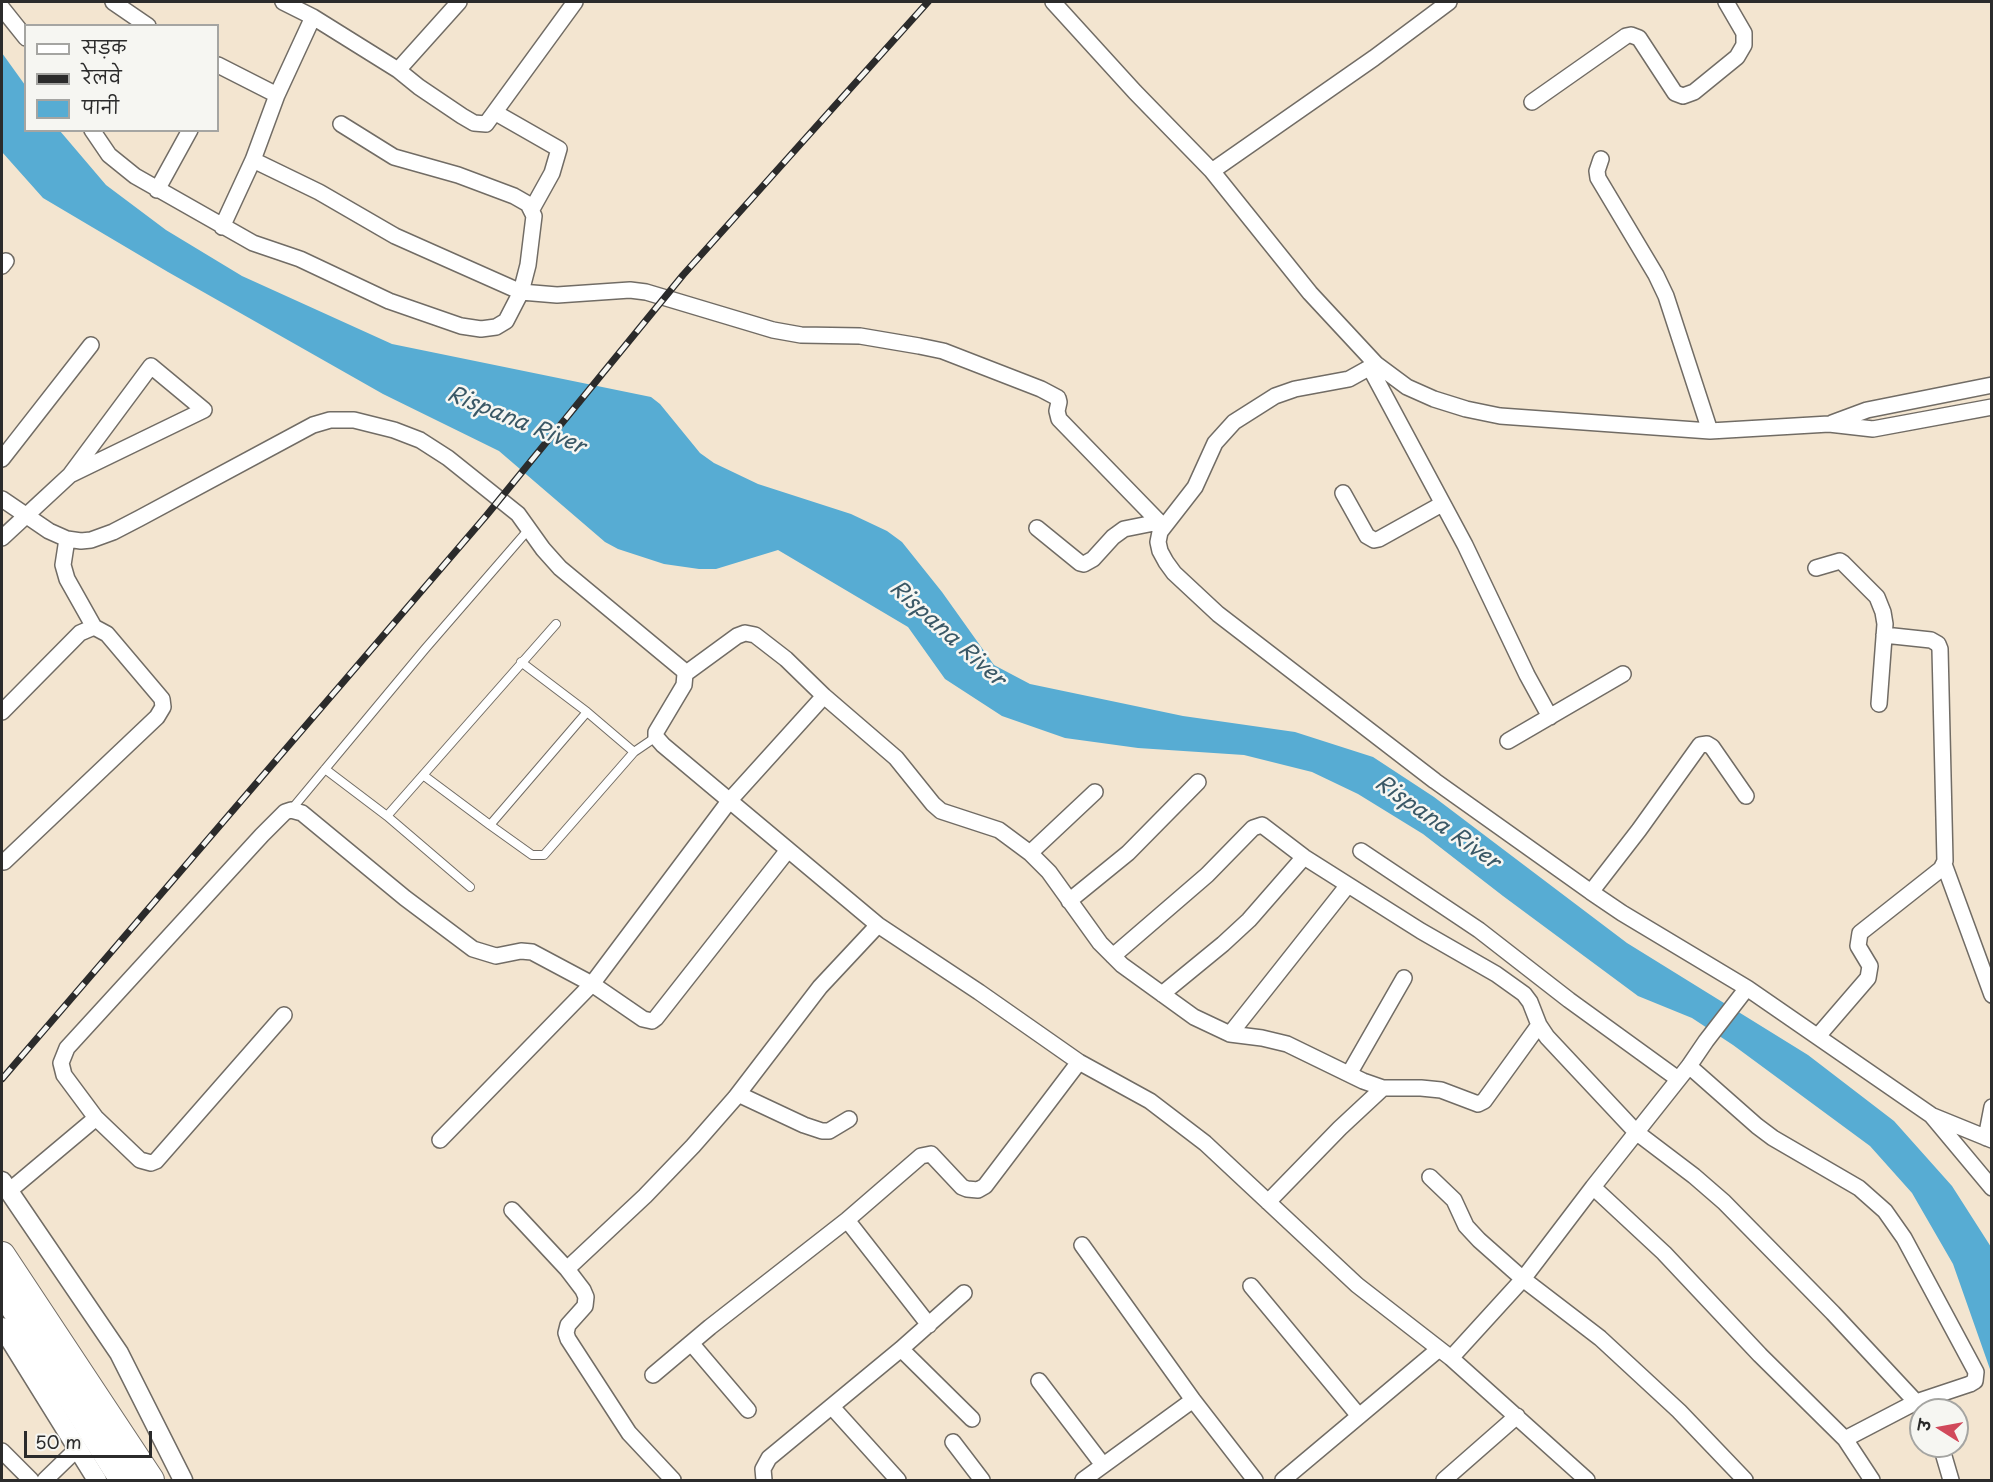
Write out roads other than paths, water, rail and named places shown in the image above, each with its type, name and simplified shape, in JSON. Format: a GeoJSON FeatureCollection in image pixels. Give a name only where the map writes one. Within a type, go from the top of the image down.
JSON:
{"type":"FeatureCollection","features":[{"type":"Feature","properties":{"kind":"highway"},"geometry":{"type":"LineString","coordinates":[[2,1256],[151,1480]]}},
{"type":"Feature","properties":{"kind":"highway"},"geometry":{"type":"LineString","coordinates":[[2,1289],[123,1480]]}},
{"type":"Feature","properties":{"kind":"street"},"geometry":{"type":"LineString","coordinates":[[113,2],[145,24]]}},
{"type":"Feature","properties":{"kind":"street"},"geometry":{"type":"LineString","coordinates":[[283,2],[313,17],[398,70],[438,101],[474,123],[486,124],[575,2]]}},
{"type":"Feature","properties":{"kind":"street"},"geometry":{"type":"LineString","coordinates":[[398,70],[459,2]]}},
{"type":"Feature","properties":{"kind":"street"},"geometry":{"type":"LineString","coordinates":[[1053,2],[1135,92],[1212,171],[1310,293],[1373,366],[1550,717]]}},
{"type":"Feature","properties":{"kind":"street"},"geometry":{"type":"LineString","coordinates":[[1212,171],[1374,58],[1449,2]]}},
{"type":"Feature","properties":{"kind":"street"},"geometry":{"type":"LineString","coordinates":[[1532,102],[1626,36],[1631,35],[1639,38],[1675,93],[1683,96],[1694,92],[1737,57],[1744,45],[1744,33],[1726,2]]}},
{"type":"Feature","properties":{"kind":"street"},"geometry":{"type":"LineString","coordinates":[[2,8],[24,36]]}},
{"type":"Feature","properties":{"kind":"street"},"geometry":{"type":"LineString","coordinates":[[222,227],[253,160],[277,95],[313,17]]}},
{"type":"Feature","properties":{"kind":"street"},"geometry":{"type":"LineString","coordinates":[[222,68],[277,95]]}},
{"type":"Feature","properties":{"kind":"street"},"geometry":{"type":"LineString","coordinates":[[496,113],[559,149],[552,173],[531,209]]}},
{"type":"Feature","properties":{"kind":"street"},"geometry":{"type":"LineString","coordinates":[[93,132],[109,155],[135,176],[253,243],[316,266],[389,301],[461,326],[481,329],[496,327],[506,321],[521,292],[532,238],[534,216],[531,209],[522,200],[505,192],[458,175],[394,157],[341,124]]}},
{"type":"Feature","properties":{"kind":"street"},"geometry":{"type":"LineString","coordinates":[[157,190],[189,132]]}},
{"type":"Feature","properties":{"kind":"street"},"geometry":{"type":"LineString","coordinates":[[1601,159],[1597,171],[1598,178],[1656,274],[1666,296],[1710,431]]}},
{"type":"Feature","properties":{"kind":"street"},"geometry":{"type":"LineString","coordinates":[[253,160],[319,192],[394,236],[521,292],[566,295],[639,291],[773,330],[801,335],[860,336],[919,346],[954,356],[1041,389],[1058,398],[1059,418],[1161,524]]}},
{"type":"Feature","properties":{"kind":"street"},"geometry":{"type":"LineString","coordinates":[[2,459],[91,345]]}},
{"type":"Feature","properties":{"kind":"street"},"geometry":{"type":"LineString","coordinates":[[2,538],[70,475],[151,366],[204,410],[70,475]]}},
{"type":"Feature","properties":{"kind":"street"},"geometry":{"type":"LineString","coordinates":[[1373,366],[1407,387],[1434,399],[1500,416],[1710,431],[1829,424],[1873,429],[1992,407]]}},
{"type":"Feature","properties":{"kind":"street"},"geometry":{"type":"LineString","coordinates":[[1373,366],[1349,379],[1295,389],[1275,396],[1234,422],[1215,443],[1195,487],[1161,524],[1158,542],[1160,551],[1174,573],[1218,614],[1435,781],[1622,913],[1748,988],[1931,1115],[1989,1139],[1992,1107]]}},
{"type":"Feature","properties":{"kind":"street"},"geometry":{"type":"LineString","coordinates":[[1829,424],[1867,410],[1992,385]]}},
{"type":"Feature","properties":{"kind":"street"},"geometry":{"type":"LineString","coordinates":[[2,499],[25,516],[68,539],[91,540],[113,532],[313,425],[341,419],[371,423],[410,435],[448,458],[518,514],[560,568],[686,674]]}},
{"type":"Feature","properties":{"kind":"street"},"geometry":{"type":"LineString","coordinates":[[1343,493],[1366,536],[1374,540],[1379,540],[1442,504]]}},
{"type":"Feature","properties":{"kind":"street"},"geometry":{"type":"LineString","coordinates":[[1037,528],[1084,564],[1093,560],[1113,537],[1124,529],[1161,524]]}},
{"type":"Feature","properties":{"kind":"street"},"geometry":{"type":"LineString","coordinates":[[2,862],[157,717],[163,707],[162,699],[121,650],[107,634],[94,627],[67,579],[63,565],[68,539]]}},
{"type":"Feature","properties":{"kind":"street"},"geometry":{"type":"LineString","coordinates":[[1816,567],[1840,561],[1877,597],[1883,612],[1884,635],[1879,704]]}},
{"type":"Feature","properties":{"kind":"street"},"geometry":{"type":"LineString","coordinates":[[2,712],[81,633],[94,627]]}},
{"type":"Feature","properties":{"kind":"street"},"geometry":{"type":"LineString","coordinates":[[1539,1024],[1481,1104],[1474,1104],[1459,1096],[1432,1089],[1383,1088],[1287,1044],[1230,1034],[1194,1017],[1113,956],[1100,943],[1049,872],[1030,853],[999,830],[941,811],[896,758],[824,696],[786,659],[755,635],[749,633],[737,636],[686,674],[684,685],[657,727],[656,737],[663,745],[878,925],[1079,1062],[1141,1096],[1205,1143],[1357,1285],[1445,1353],[1587,1480]]}},
{"type":"Feature","properties":{"kind":"street"},"geometry":{"type":"LineString","coordinates":[[1884,635],[1931,640],[1938,644],[1940,649],[1944,864],[1992,995]]}},
{"type":"Feature","properties":{"kind":"street"},"geometry":{"type":"LineString","coordinates":[[1508,741],[1623,674]]}},
{"type":"Feature","properties":{"kind":"street"},"geometry":{"type":"LineString","coordinates":[[440,1140],[592,984],[730,800],[824,696]]}},
{"type":"Feature","properties":{"kind":"street"},"geometry":{"type":"LineString","coordinates":[[1591,892],[1700,746],[1707,744],[1712,747],[1746,796]]}},
{"type":"Feature","properties":{"kind":"street"},"geometry":{"type":"LineString","coordinates":[[1069,901],[1128,853],[1198,782]]}},
{"type":"Feature","properties":{"kind":"street"},"geometry":{"type":"LineString","coordinates":[[1030,853],[1095,792]]}},
{"type":"Feature","properties":{"kind":"street"},"geometry":{"type":"LineString","coordinates":[[284,1015],[156,1161],[140,1160],[96,1118],[64,1075],[61,1063],[67,1048],[262,835],[285,812],[291,810],[302,813],[405,898],[472,949],[496,956],[520,951],[532,952],[592,984],[643,1019],[652,1021],[788,850]]}},
{"type":"Feature","properties":{"kind":"street"},"geometry":{"type":"LineString","coordinates":[[1113,956],[1207,875],[1255,826],[1262,825],[1304,857],[1421,931],[1510,983],[1530,1002],[1539,1024],[1555,1046],[1636,1132],[1724,1202],[1919,1398]]}},
{"type":"Feature","properties":{"kind":"street"},"geometry":{"type":"LineString","coordinates":[[1361,851],[1479,930],[1569,1000],[1678,1079]]}},
{"type":"Feature","properties":{"kind":"street"},"geometry":{"type":"LineString","coordinates":[[1162,994],[1249,920],[1304,857]]}},
{"type":"Feature","properties":{"kind":"street"},"geometry":{"type":"LineString","coordinates":[[1818,1036],[1868,978],[1870,966],[1858,946],[1860,933],[1944,864]]}},
{"type":"Feature","properties":{"kind":"street"},"geometry":{"type":"LineString","coordinates":[[1230,1034],[1348,885]]}},
{"type":"Feature","properties":{"kind":"street"},"geometry":{"type":"LineString","coordinates":[[567,1269],[677,1163],[738,1094],[805,1005],[878,925]]}},
{"type":"Feature","properties":{"kind":"street"},"geometry":{"type":"LineString","coordinates":[[1349,1074],[1404,978]]}},
{"type":"Feature","properties":{"kind":"street"},"geometry":{"type":"LineString","coordinates":[[1283,1480],[1359,1416],[1445,1353],[1523,1279],[1748,988]]}},
{"type":"Feature","properties":{"kind":"street"},"geometry":{"type":"LineString","coordinates":[[653,1375],[847,1220],[915,1160],[931,1154],[967,1190],[978,1190],[985,1186],[1079,1062]]}},
{"type":"Feature","properties":{"kind":"street"},"geometry":{"type":"LineString","coordinates":[[1689,1066],[1756,1126],[1859,1188],[1873,1198],[1894,1222],[1976,1372],[1973,1383],[1939,1398]]}},
{"type":"Feature","properties":{"kind":"street"},"geometry":{"type":"LineString","coordinates":[[1268,1202],[1340,1128],[1383,1088]]}},
{"type":"Feature","properties":{"kind":"street"},"geometry":{"type":"LineString","coordinates":[[738,1094],[822,1131],[830,1131],[849,1119]]}},
{"type":"Feature","properties":{"kind":"street"},"geometry":{"type":"LineString","coordinates":[[1931,1115],[1992,1188]]}},
{"type":"Feature","properties":{"kind":"street"},"geometry":{"type":"LineString","coordinates":[[96,1118],[5,1186],[119,1353],[183,1480]]}},
{"type":"Feature","properties":{"kind":"street"},"geometry":{"type":"LineString","coordinates":[[1430,1177],[1454,1200],[1466,1226],[1475,1235],[1523,1279],[1600,1338],[1679,1411],[1745,1480]]}},
{"type":"Feature","properties":{"kind":"street"},"geometry":{"type":"LineString","coordinates":[[1593,1187],[1664,1253],[1760,1355],[1845,1440],[1872,1480]]}},
{"type":"Feature","properties":{"kind":"street"},"geometry":{"type":"LineString","coordinates":[[512,1210],[567,1269],[583,1290],[586,1301],[583,1310],[567,1328],[568,1340],[629,1433],[673,1480]]}},
{"type":"Feature","properties":{"kind":"street"},"geometry":{"type":"LineString","coordinates":[[847,1220],[929,1325]]}},
{"type":"Feature","properties":{"kind":"street"},"geometry":{"type":"LineString","coordinates":[[1082,1245],[1193,1400],[1255,1480]]}},
{"type":"Feature","properties":{"kind":"street"},"geometry":{"type":"LineString","coordinates":[[1251,1286],[1359,1416]]}},
{"type":"Feature","properties":{"kind":"street"},"geometry":{"type":"LineString","coordinates":[[764,1480],[763,1469],[770,1458],[901,1349],[964,1293]]}},
{"type":"Feature","properties":{"kind":"street"},"geometry":{"type":"LineString","coordinates":[[2,1327],[97,1480]]}},
{"type":"Feature","properties":{"kind":"street"},"geometry":{"type":"LineString","coordinates":[[691,1343],[748,1410]]}},
{"type":"Feature","properties":{"kind":"street"},"geometry":{"type":"LineString","coordinates":[[901,1349],[972,1419]]}},
{"type":"Feature","properties":{"kind":"street"},"geometry":{"type":"LineString","coordinates":[[1039,1381],[1103,1465]]}},
{"type":"Feature","properties":{"kind":"street"},"geometry":{"type":"LineString","coordinates":[[1083,1480],[1193,1400]]}},
{"type":"Feature","properties":{"kind":"street"},"geometry":{"type":"LineString","coordinates":[[832,1407],[898,1480]]}},
{"type":"Feature","properties":{"kind":"street"},"geometry":{"type":"LineString","coordinates":[[1845,1440],[1909,1411]]}},
{"type":"Feature","properties":{"kind":"street"},"geometry":{"type":"LineString","coordinates":[[1443,1480],[1517,1416]]}},
{"type":"Feature","properties":{"kind":"street"},"geometry":{"type":"LineString","coordinates":[[953,1442],[980,1480]]}},
{"type":"Feature","properties":{"kind":"street"},"geometry":{"type":"LineString","coordinates":[[45,1480],[77,1449]]}},
{"type":"Feature","properties":{"kind":"street"},"geometry":{"type":"LineString","coordinates":[[2,1451],[31,1480]]}},
{"type":"Feature","properties":{"kind":"street"},"geometry":{"type":"LineString","coordinates":[[1945,1458],[1951,1480]]}},
{"type":"Feature","properties":{"kind":"lane"},"geometry":{"type":"LineString","coordinates":[[291,810],[529,529]]}},
{"type":"Feature","properties":{"kind":"lane"},"geometry":{"type":"LineString","coordinates":[[387,816],[556,624]]}},
{"type":"Feature","properties":{"kind":"lane"},"geometry":{"type":"LineString","coordinates":[[521,662],[587,712],[634,752]]}},
{"type":"Feature","properties":{"kind":"lane"},"geometry":{"type":"LineString","coordinates":[[490,825],[587,712]]}},
{"type":"Feature","properties":{"kind":"lane"},"geometry":{"type":"LineString","coordinates":[[423,775],[532,855],[544,855],[634,752],[656,737]]}},
{"type":"Feature","properties":{"kind":"lane"},"geometry":{"type":"LineString","coordinates":[[325,769],[387,816],[470,887]]}},
{"type":"Feature","properties":{"kind":"water","name":"Rispana River"},"geometry":{"type":"Polygon","coordinates":[[[2,53],[24,84],[24,132],[61,132],[106,185],[166,230],[242,276],[392,344],[651,397],[660,404],[700,453],[714,463],[758,484],[851,514],[887,531],[902,542],[942,592],[994,665],[1030,684],[1183,716],[1295,732],[1373,757],[1434,797],[1627,943],[1808,1055],[1894,1121],[1952,1186],[1991,1247],[1991,1372],[1953,1264],[1912,1193],[1870,1146],[1733,1045],[1692,1018],[1638,996],[1423,834],[1358,794],[1312,772],[1244,755],[1138,748],[1065,738],[1002,716],[945,679],[908,627],[778,550],[716,569],[699,569],[664,564],[618,549],[605,542],[499,451],[383,394],[43,198],[2,152],[2,53]]]}},
{"type":"Feature","properties":{"kind":"railway"},"geometry":{"type":"LineString","coordinates":[[2,1079],[486,516],[683,275],[928,2]]}}]}
